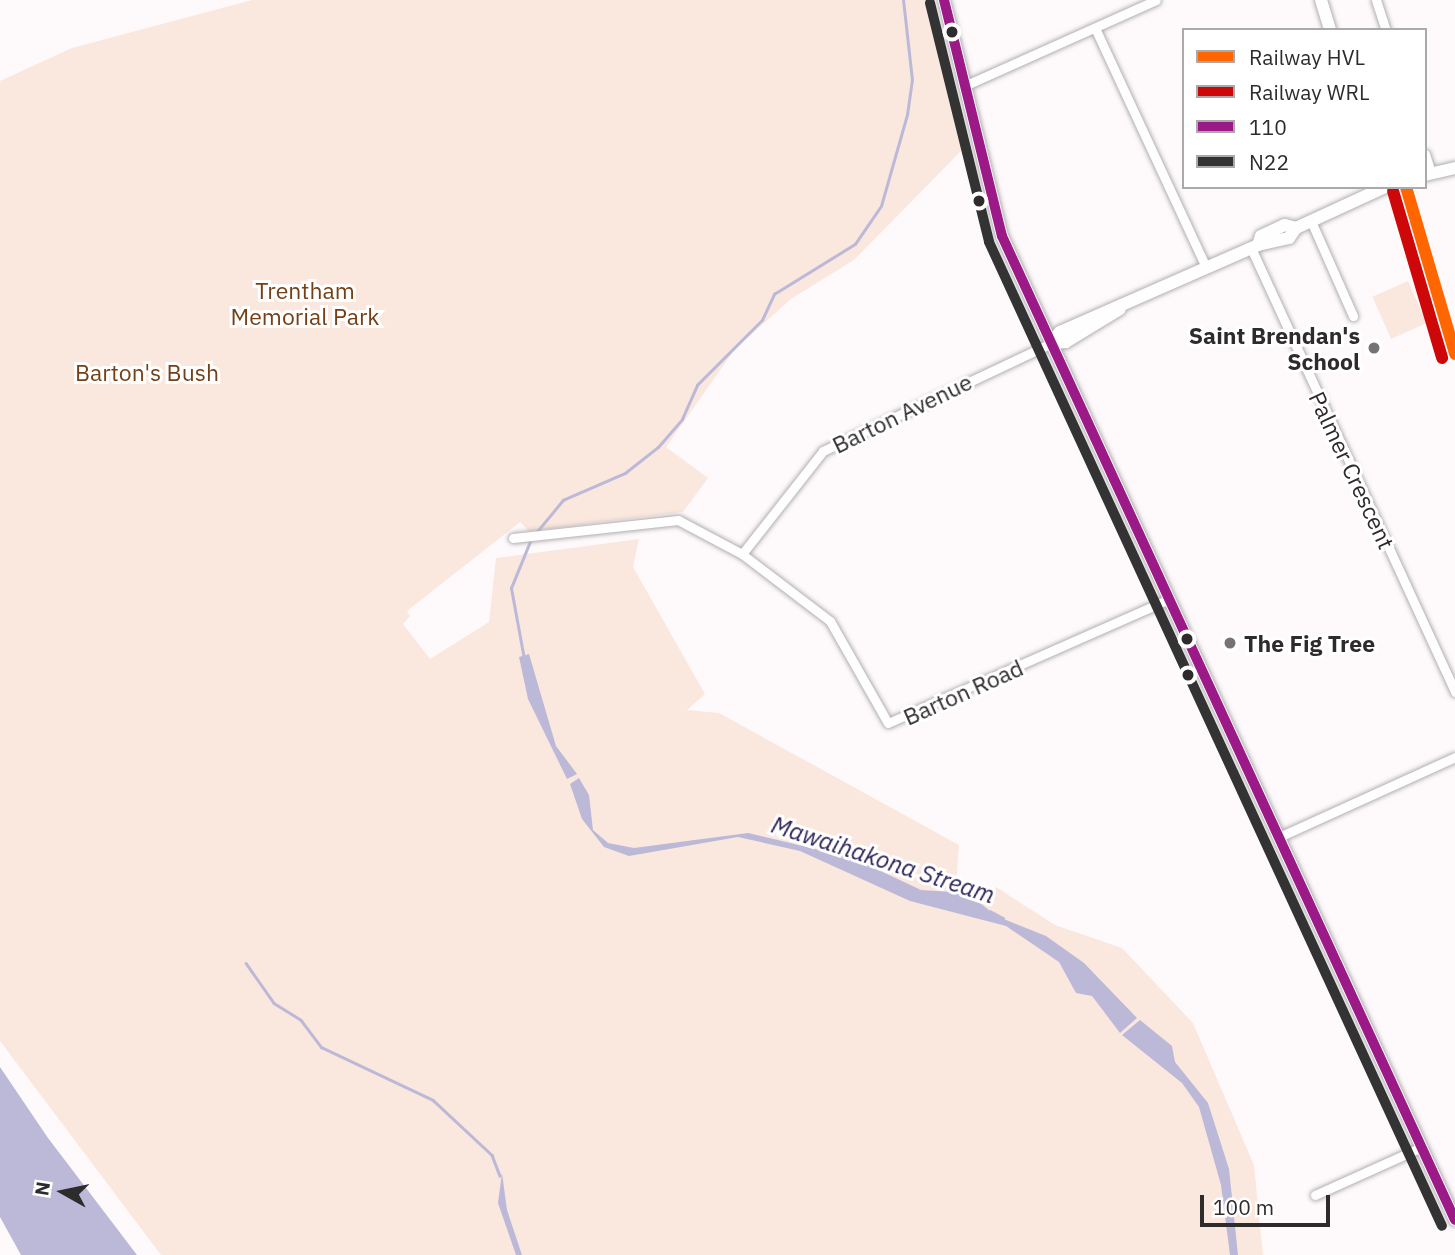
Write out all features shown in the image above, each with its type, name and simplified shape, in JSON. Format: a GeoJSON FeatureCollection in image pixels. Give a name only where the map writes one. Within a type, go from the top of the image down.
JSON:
{"type":"FeatureCollection","features":[{"type":"Feature","properties":{"kind":"main road"},"geometry":{"type":"LineString","coordinates":[[944,0],[996,222],[1455,1220]]}},
{"type":"Feature","properties":{"kind":"main road"},"geometry":{"type":"LineString","coordinates":[[1321,0],[1329,28]]}},
{"type":"Feature","properties":{"kind":"main road"},"geometry":{"type":"LineString","coordinates":[[1428,174],[1455,168]]}},
{"type":"Feature","properties":{"kind":"main road"},"geometry":{"type":"LineString","coordinates":[[1051,343],[1060,332],[1120,309],[1254,247],[1261,236],[1285,225],[1296,228],[1380,189]]}},
{"type":"Feature","properties":{"kind":"street"},"geometry":{"type":"LineString","coordinates":[[964,86],[1156,0]]}},
{"type":"Feature","properties":{"kind":"street"},"geometry":{"type":"LineString","coordinates":[[1376,0],[1385,28]]}},
{"type":"Feature","properties":{"kind":"street"},"geometry":{"type":"LineString","coordinates":[[1095,28],[1206,267]]}},
{"type":"Feature","properties":{"kind":"street"},"geometry":{"type":"LineString","coordinates":[[1311,221],[1353,316]]}},
{"type":"Feature","properties":{"kind":"street","name":"Palmer Crescent"},"geometry":{"type":"LineString","coordinates":[[1254,247],[1455,691]]}},
{"type":"Feature","properties":{"kind":"street","name":"Barton Avenue"},"geometry":{"type":"LineString","coordinates":[[742,554],[822,451],[1051,343]]}},
{"type":"Feature","properties":{"kind":"street"},"geometry":{"type":"LineString","coordinates":[[513,538],[678,520],[742,554]]}},
{"type":"Feature","properties":{"kind":"street","name":"Barton Road"},"geometry":{"type":"LineString","coordinates":[[742,554],[831,621],[888,723],[1169,599]]}},
{"type":"Feature","properties":{"kind":"street"},"geometry":{"type":"LineString","coordinates":[[1279,837],[1455,757]]}},
{"type":"Feature","properties":{"kind":"street"},"geometry":{"type":"LineString","coordinates":[[1315,1195],[1422,1147]]}},
{"type":"Feature","properties":{"kind":"green space"},"geometry":{"type":"Polygon","coordinates":[[[252,0],[929,0],[964,148],[854,260],[791,299],[735,349],[666,447],[708,478],[683,512],[529,531],[520,522],[407,611],[410,616],[403,624],[430,659],[489,622],[496,558],[639,539],[633,567],[705,694],[687,710],[719,713],[959,845],[955,898],[988,905],[996,887],[1055,925],[1122,948],[1193,1023],[1254,1165],[1263,1255],[161,1255],[0,1041],[0,81],[72,48],[252,0]]]}},
{"type":"Feature","properties":{"kind":"green space"},"geometry":{"type":"Polygon","coordinates":[[[1408,281],[1427,323],[1391,339],[1372,297],[1408,281]]]}},
{"type":"Feature","properties":{"kind":"shaded area"},"geometry":{"type":"Polygon","coordinates":[[[529,654],[556,746],[577,774],[567,779],[528,699],[519,657],[529,654]]]}},
{"type":"Feature","properties":{"kind":"shaded area"},"geometry":{"type":"Polygon","coordinates":[[[579,778],[589,795],[593,830],[608,843],[634,848],[748,833],[853,858],[921,890],[968,893],[996,916],[1046,936],[1084,963],[1137,1018],[1120,1033],[1092,996],[1076,993],[1059,962],[1006,926],[910,901],[800,851],[738,837],[629,856],[604,847],[582,819],[570,784],[579,778]]]}},
{"type":"Feature","properties":{"kind":"shaded area"},"geometry":{"type":"Polygon","coordinates":[[[1140,1020],[1172,1046],[1175,1062],[1208,1103],[1229,1169],[1238,1255],[1230,1255],[1221,1185],[1199,1107],[1182,1083],[1122,1035],[1140,1020]]]}},
{"type":"Feature","properties":{"kind":"shaded area"},"geometry":{"type":"Polygon","coordinates":[[[0,1067],[48,1138],[137,1255],[21,1255],[0,1217],[0,1067]]]}},
{"type":"Feature","properties":{"kind":"shaded area"},"geometry":{"type":"Polygon","coordinates":[[[502,1173],[507,1210],[522,1255],[516,1255],[498,1203],[502,1173]]]}},
{"type":"Feature","properties":{"kind":"waterway","name":"Mawaihakona Stream"},"geometry":{"type":"LineString","coordinates":[[535,534],[563,500],[625,473],[658,447],[682,419],[697,385],[762,320],[774,294],[855,244],[881,206],[907,115],[912,80],[903,0]]}},
{"type":"Feature","properties":{"kind":"waterway","name":"Mawaihakona Stream"},"geometry":{"type":"LineString","coordinates":[[524,659],[511,588],[531,539]]}},
{"type":"Feature","properties":{"kind":"waterway","name":"Mawaihakona Stream"},"geometry":{"type":"LineString","coordinates":[[990,911],[1003,918]]}},
{"type":"Feature","properties":{"kind":"waterway"},"geometry":{"type":"LineString","coordinates":[[246,963],[274,1003],[301,1020],[321,1047],[433,1100],[492,1155],[500,1176]]}},
{"type":"Feature","properties":{"kind":"rail line","name":"HVL"},"geometry":{"type":"LineString","coordinates":[[1407,189],[1455,354]]}},
{"type":"Feature","properties":{"kind":"rail line","name":"WRL"},"geometry":{"type":"LineString","coordinates":[[1393,191],[1442,358]]}},
{"type":"Feature","properties":{"kind":"transit line","name":"110"},"geometry":{"type":"LineString","coordinates":[[944,0],[1002,236],[1455,1220]]}},
{"type":"Feature","properties":{"kind":"transit line","name":"N22"},"geometry":{"type":"LineString","coordinates":[[930,3],[989,242],[1442,1226]]}},
{"type":"Feature","properties":{"kind":"place","name":"Saint Brendan's School"},"geometry":{"type":"Point","coordinates":[1374,348]}},
{"type":"Feature","properties":{"kind":"place","name":"The Fig Tree"},"geometry":{"type":"Point","coordinates":[1230,643]}},
{"type":"Feature","properties":{"kind":"park label","name":"Trentham Memorial Park"},"geometry":{"type":"Point","coordinates":[305,303]}},
{"type":"Feature","properties":{"kind":"park label","name":"Barton's Bush"},"geometry":{"type":"Point","coordinates":[147,372]}}]}
